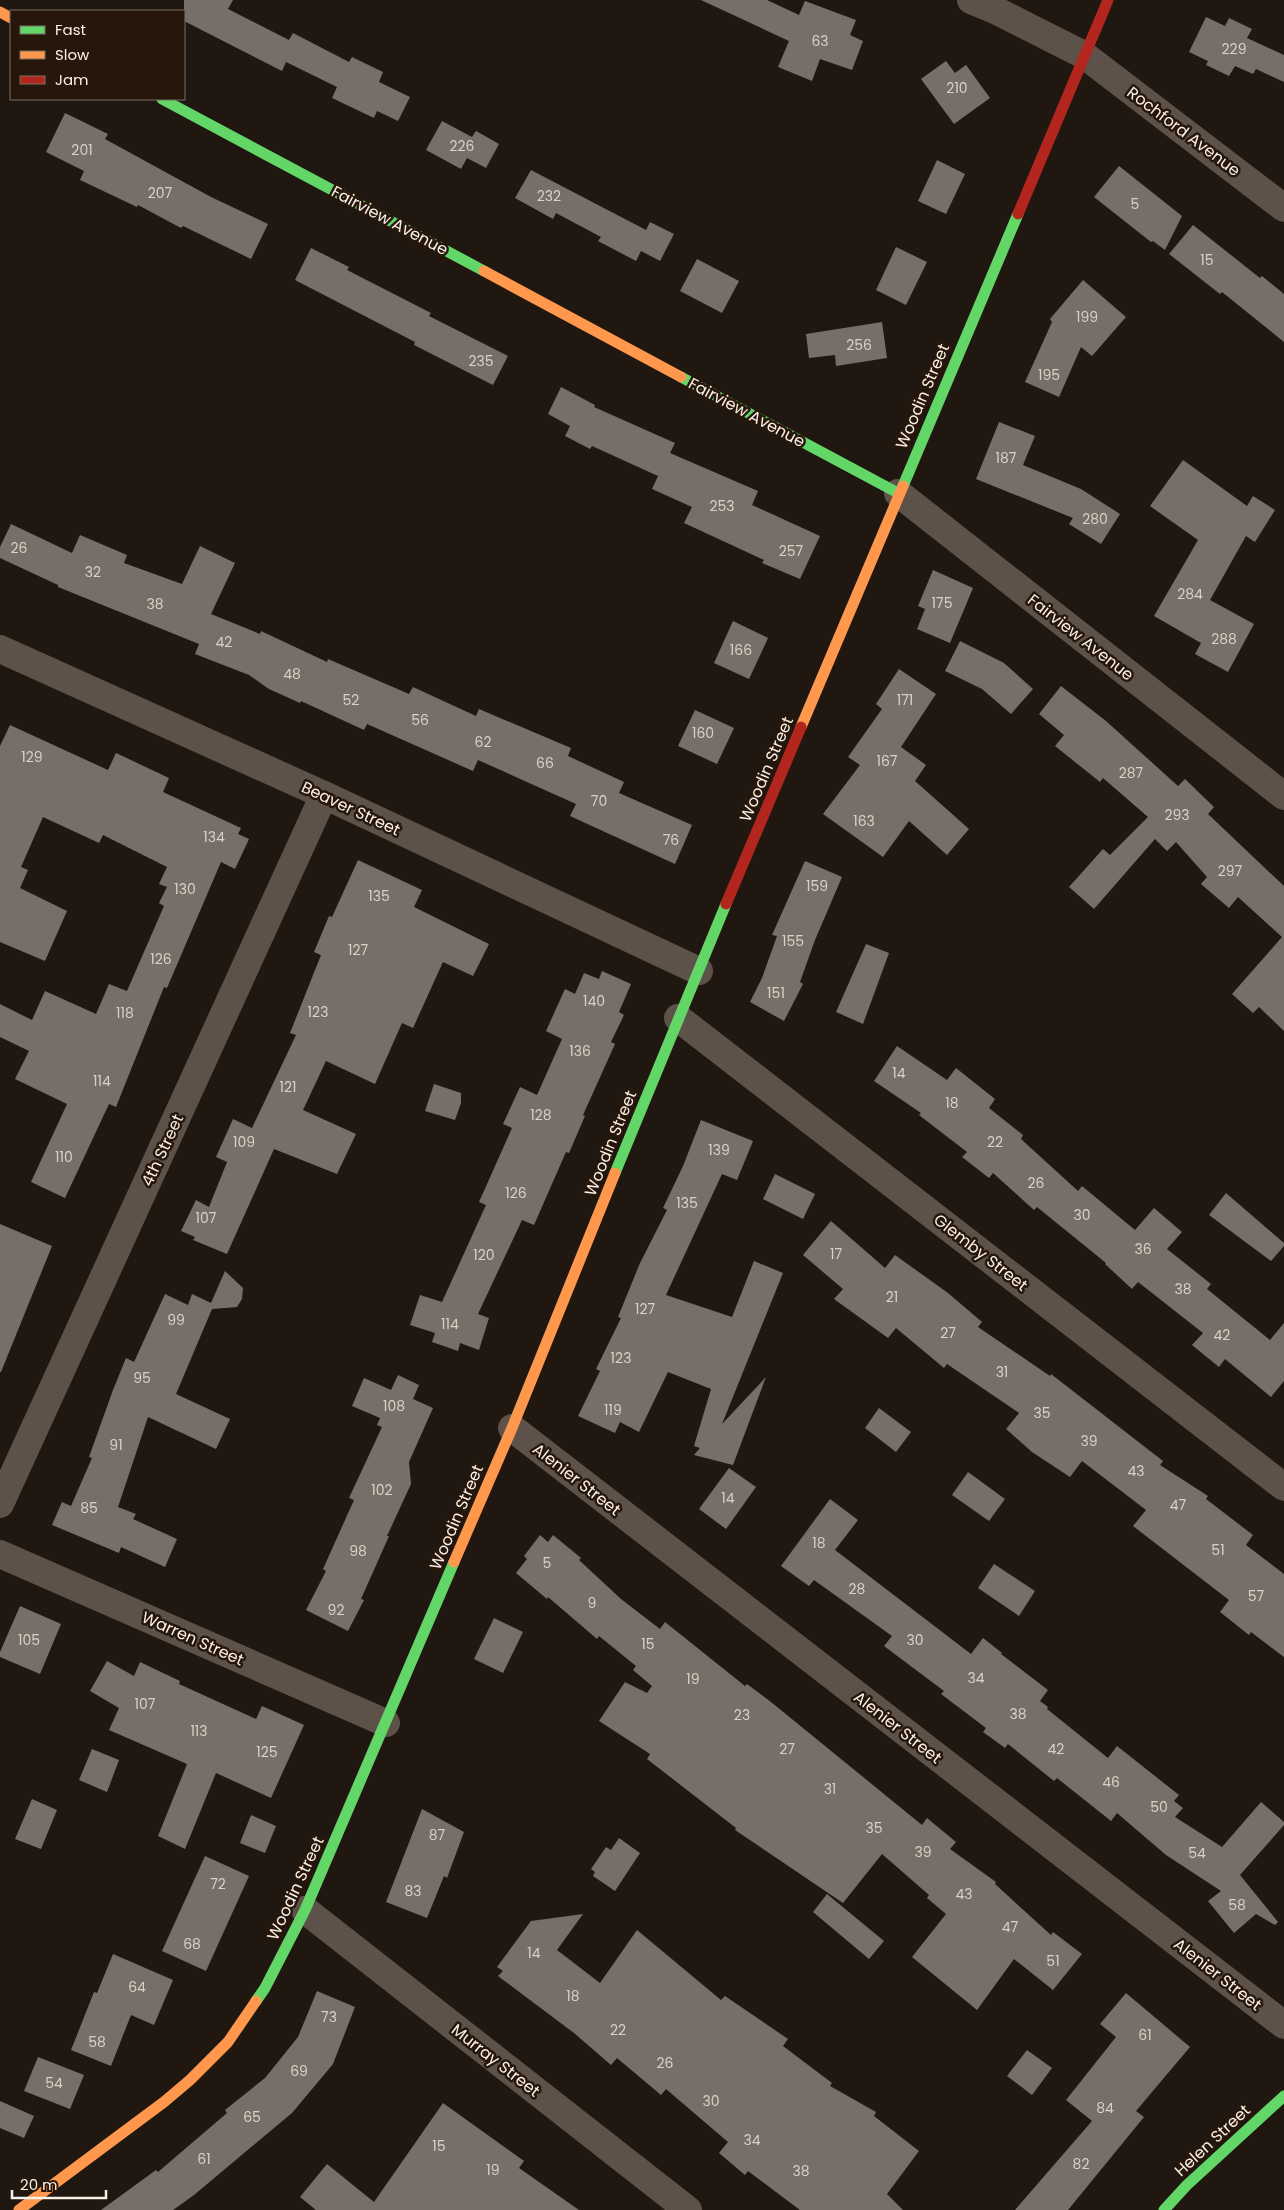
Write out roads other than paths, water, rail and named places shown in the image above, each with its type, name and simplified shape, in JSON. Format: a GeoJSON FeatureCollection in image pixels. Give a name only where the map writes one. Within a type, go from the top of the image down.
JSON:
{"type":"FeatureCollection","features":[{"type":"Feature","properties":{"kind":"main road","name":"Woodin Street"},"geometry":{"type":"LineString","coordinates":[[19,2210],[164,2102],[190,2080],[228,2042],[265,1988],[305,1910],[512,1428],[678,1018],[898,493],[1108,0]]}},
{"type":"Feature","properties":{"kind":"main road","name":"Fairview Avenue"},"geometry":{"type":"LineString","coordinates":[[164,100],[898,493]]}},
{"type":"Feature","properties":{"kind":"main road","name":"Helen Street"},"geometry":{"type":"LineString","coordinates":[[1164,2210],[1187,2185],[1284,2096]]}},
{"type":"Feature","properties":{"kind":"street","name":"Rochford Avenue"},"geometry":{"type":"LineString","coordinates":[[971,0],[995,10],[1084,56],[1284,208]]}},
{"type":"Feature","properties":{"kind":"street","name":"Fairview Avenue"},"geometry":{"type":"LineString","coordinates":[[898,493],[1284,796]]}},
{"type":"Feature","properties":{"kind":"street","name":"Beaver Street"},"geometry":{"type":"LineString","coordinates":[[0,649],[324,795],[699,971]]}},
{"type":"Feature","properties":{"kind":"street","name":"4th Street"},"geometry":{"type":"LineString","coordinates":[[0,1504],[324,795]]}},
{"type":"Feature","properties":{"kind":"street","name":"Glemby Street"},"geometry":{"type":"LineString","coordinates":[[678,1018],[1284,1487]]}},
{"type":"Feature","properties":{"kind":"street","name":"Alenier Street"},"geometry":{"type":"LineString","coordinates":[[512,1428],[1284,2025]]}},
{"type":"Feature","properties":{"kind":"street","name":"Warren Street"},"geometry":{"type":"LineString","coordinates":[[0,1554],[386,1723]]}},
{"type":"Feature","properties":{"kind":"street","name":"Murray Street"},"geometry":{"type":"LineString","coordinates":[[305,1910],[688,2210]]}}]}
